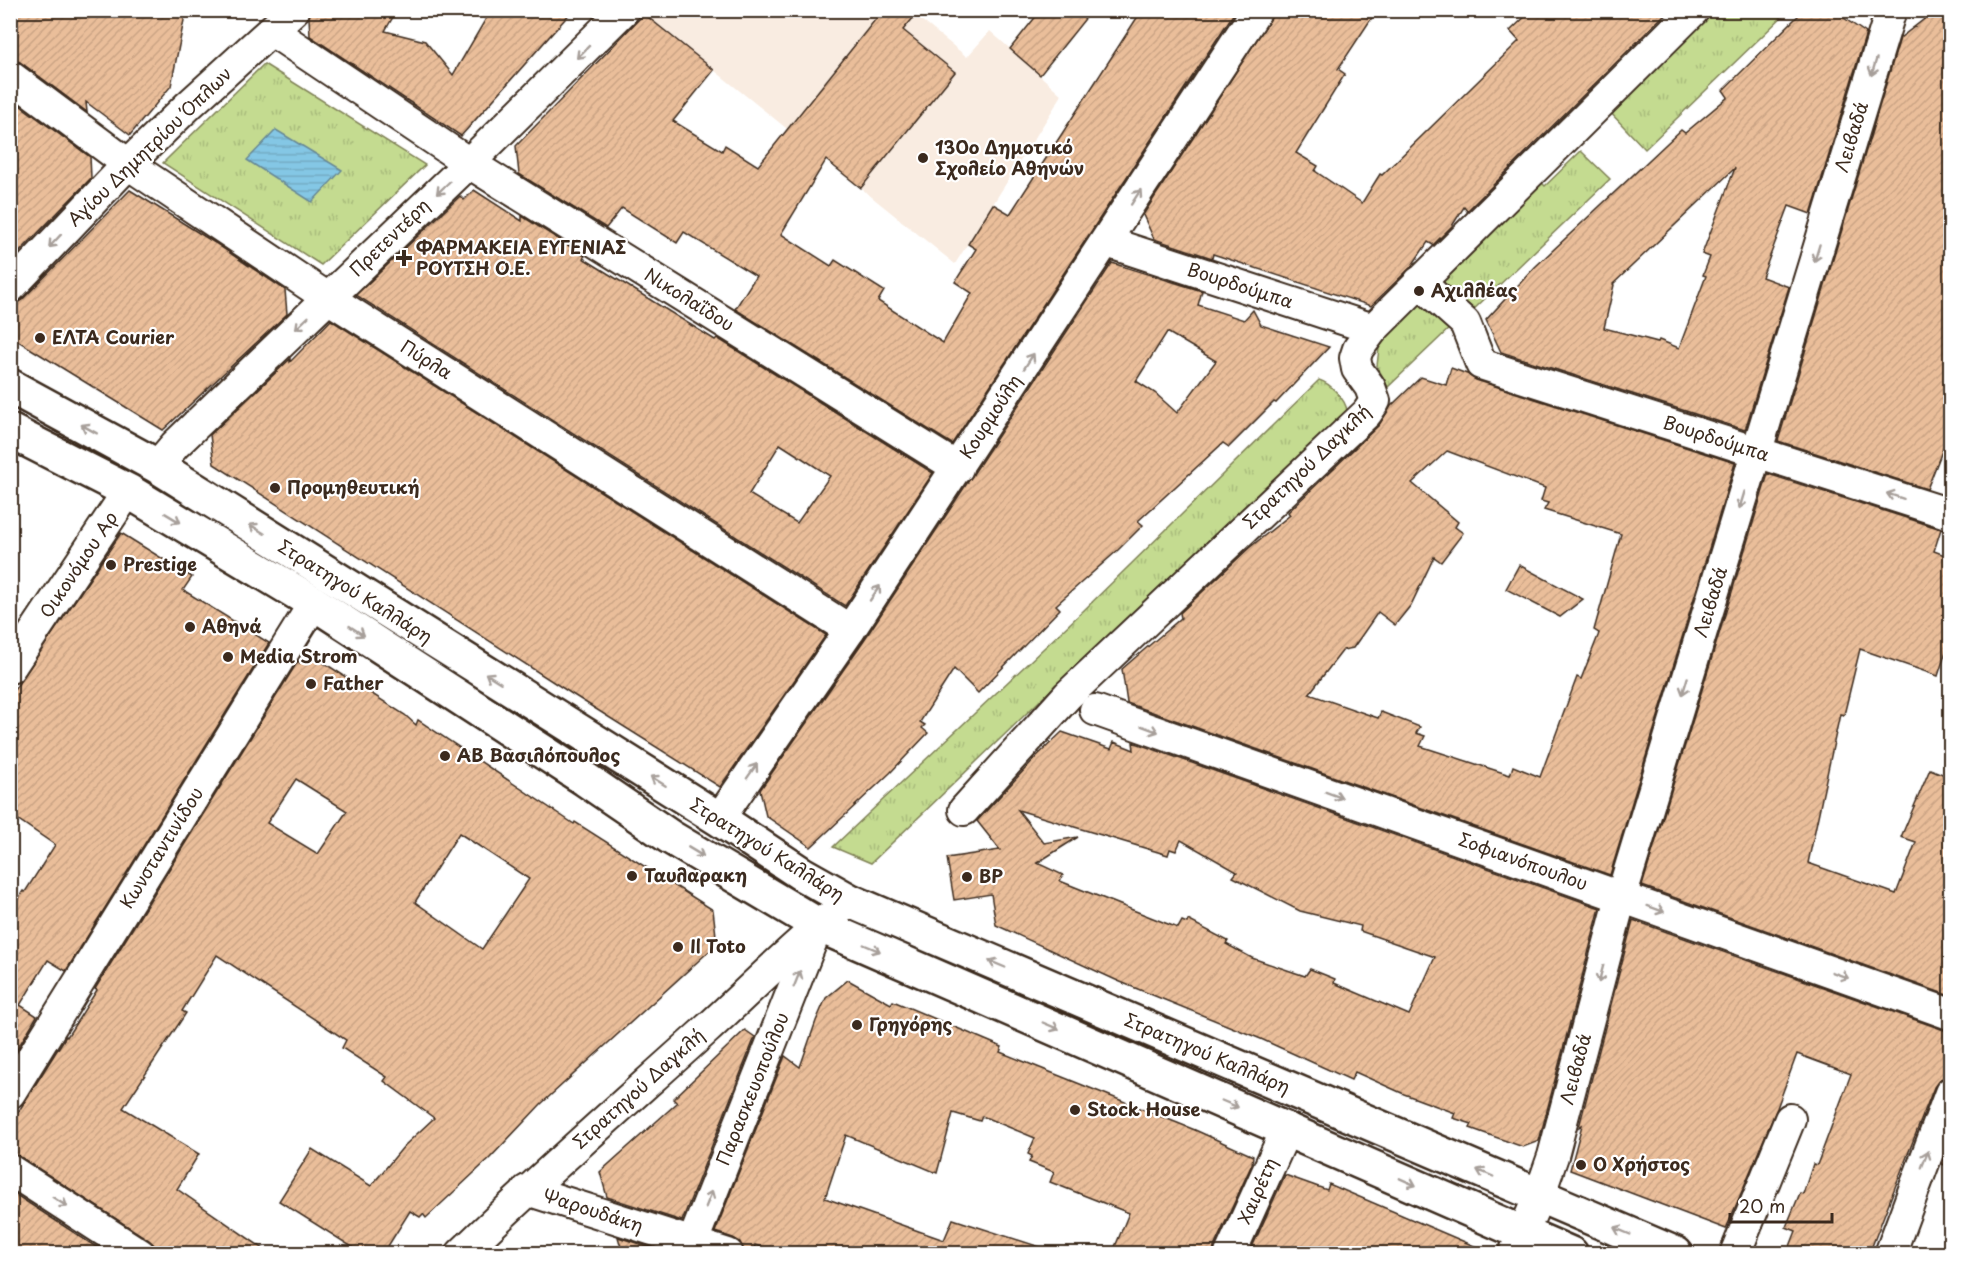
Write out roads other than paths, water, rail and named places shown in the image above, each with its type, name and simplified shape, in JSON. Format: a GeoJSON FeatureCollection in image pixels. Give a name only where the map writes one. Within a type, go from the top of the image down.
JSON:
{"type":"FeatureCollection","features":[{"type":"Feature","properties":{"kind":"main road","name":"Στρατηγού Καλλάρη"},"geometry":{"type":"LineString","coordinates":[[10,386],[157,466],[719,819],[802,874],[850,902],[1676,1254]]}},
{"type":"Feature","properties":{"kind":"main road","name":"Στρατηγού Καλλάρη"},"geometry":{"type":"LineString","coordinates":[[10,430],[128,491],[314,603],[670,837],[818,925],[1287,1128],[1519,1244],[1571,1254]]}},
{"type":"Feature","properties":{"kind":"street","name":"Αγίου Δημητρίου Όπλων"},"geometry":{"type":"LineString","coordinates":[[10,288],[128,164],[294,10]]}},
{"type":"Feature","properties":{"kind":"street","name":"Πρετεντέρη"},"geometry":{"type":"LineString","coordinates":[[157,466],[175,445],[470,163],[624,10]]}},
{"type":"Feature","properties":{"kind":"street","name":"Κουρμούλη"},"geometry":{"type":"LineString","coordinates":[[719,819],[850,630],[958,468],[1257,10]]}},
{"type":"Feature","properties":{"kind":"street","name":"Στρατηγού Δαγκλή"},"geometry":{"type":"LineString","coordinates":[[964,810],[1068,695],[1368,414],[1375,401],[1370,387],[1357,369],[1355,358],[1358,349],[1373,329],[1694,10]]}},
{"type":"Feature","properties":{"kind":"street","name":"Λειβαδά"},"geometry":{"type":"LineString","coordinates":[[1519,1244],[1553,1156],[1621,897],[1891,10]]}},
{"type":"Feature","properties":{"kind":"street","name":"Νικολαΐδου"},"geometry":{"type":"LineString","coordinates":[[272,31],[470,163],[958,468]]}},
{"type":"Feature","properties":{"kind":"street","name":"Πύρλα"},"geometry":{"type":"LineString","coordinates":[[10,76],[128,164],[328,297],[850,630]]}},
{"type":"Feature","properties":{"kind":"street","name":"Βουρδούμπα"},"geometry":{"type":"LineString","coordinates":[[1107,242],[1373,329]]}},
{"type":"Feature","properties":{"kind":"street","name":"Βουρδούμπα"},"geometry":{"type":"LineString","coordinates":[[1419,282],[1465,323],[1481,364],[1950,514]]}},
{"type":"Feature","properties":{"kind":"street","name":"Οικονόμου Αρ"},"geometry":{"type":"LineString","coordinates":[[10,668],[20,634],[128,491]]}},
{"type":"Feature","properties":{"kind":"street","name":"Κωνσταντινίδου"},"geometry":{"type":"LineString","coordinates":[[10,1093],[314,603]]}},
{"type":"Feature","properties":{"kind":"street","name":"Σοφιανόπουλου"},"geometry":{"type":"LineString","coordinates":[[1095,710],[1950,1014]]}},
{"type":"Feature","properties":{"kind":"street","name":"Στρατηγού Δαγκλή"},"geometry":{"type":"LineString","coordinates":[[461,1254],[527,1190],[708,1028],[818,925],[850,902]]}},
{"type":"Feature","properties":{"kind":"street","name":"Παρασκευοπούλου"},"geometry":{"type":"LineString","coordinates":[[690,1248],[818,925]]}},
{"type":"Feature","properties":{"kind":"street"},"geometry":{"type":"LineString","coordinates":[[1890,1254],[1950,1093]]}},
{"type":"Feature","properties":{"kind":"street"},"geometry":{"type":"LineString","coordinates":[[1735,1254],[1790,1119]]}},
{"type":"Feature","properties":{"kind":"street","name":"Χαιρέτη"},"geometry":{"type":"LineString","coordinates":[[1230,1254],[1287,1128]]}},
{"type":"Feature","properties":{"kind":"street"},"geometry":{"type":"LineString","coordinates":[[10,1170],[140,1254]]}},
{"type":"Feature","properties":{"kind":"street","name":"Ψαρουδάκη"},"geometry":{"type":"LineString","coordinates":[[527,1190],[690,1248],[728,1254]]}},
{"type":"Feature","properties":{"kind":"water"},"geometry":{"type":"Polygon","coordinates":[[[276,130],[342,170],[312,202],[247,160],[276,130]]]}},
{"type":"Feature","properties":{"kind":"place","name":"130ο Δημοτικό Σχολείο Αθηνών"},"geometry":{"type":"Point","coordinates":[923,158]}},
{"type":"Feature","properties":{"kind":"place","name":"ΦΑΡΜΑΚΕΊΑ ΕΥΓΕΝΊΑΣ ΡΟΎΤΣΗ Ο.Ε."},"geometry":{"type":"Point","coordinates":[404,258]}},
{"type":"Feature","properties":{"kind":"place","name":"Αχιλλέας"},"geometry":{"type":"Point","coordinates":[1419,291]}},
{"type":"Feature","properties":{"kind":"place","name":"ΕΛΤΑ Courier"},"geometry":{"type":"Point","coordinates":[40,338]}},
{"type":"Feature","properties":{"kind":"place","name":"Προμηθευτική"},"geometry":{"type":"Point","coordinates":[275,488]}},
{"type":"Feature","properties":{"kind":"place","name":"Prestige"},"geometry":{"type":"Point","coordinates":[111,565]}},
{"type":"Feature","properties":{"kind":"place","name":"Αθηνά"},"geometry":{"type":"Point","coordinates":[190,627]}},
{"type":"Feature","properties":{"kind":"place","name":"Media Strom"},"geometry":{"type":"Point","coordinates":[228,657]}},
{"type":"Feature","properties":{"kind":"place","name":"Father"},"geometry":{"type":"Point","coordinates":[311,684]}},
{"type":"Feature","properties":{"kind":"place","name":"AB Βασιλόπουλος"},"geometry":{"type":"Point","coordinates":[445,756]}},
{"type":"Feature","properties":{"kind":"place","name":"Ταυλαρακη"},"geometry":{"type":"Point","coordinates":[632,876]}},
{"type":"Feature","properties":{"kind":"place","name":"BP"},"geometry":{"type":"Point","coordinates":[967,877]}},
{"type":"Feature","properties":{"kind":"place","name":"Il Toto"},"geometry":{"type":"Point","coordinates":[678,947]}},
{"type":"Feature","properties":{"kind":"place","name":"Γρηγόρης"},"geometry":{"type":"Point","coordinates":[857,1025]}},
{"type":"Feature","properties":{"kind":"place","name":"Stock House"},"geometry":{"type":"Point","coordinates":[1075,1110]}},
{"type":"Feature","properties":{"kind":"place","name":"Ο Χρήστος"},"geometry":{"type":"Point","coordinates":[1581,1165]}}]}
